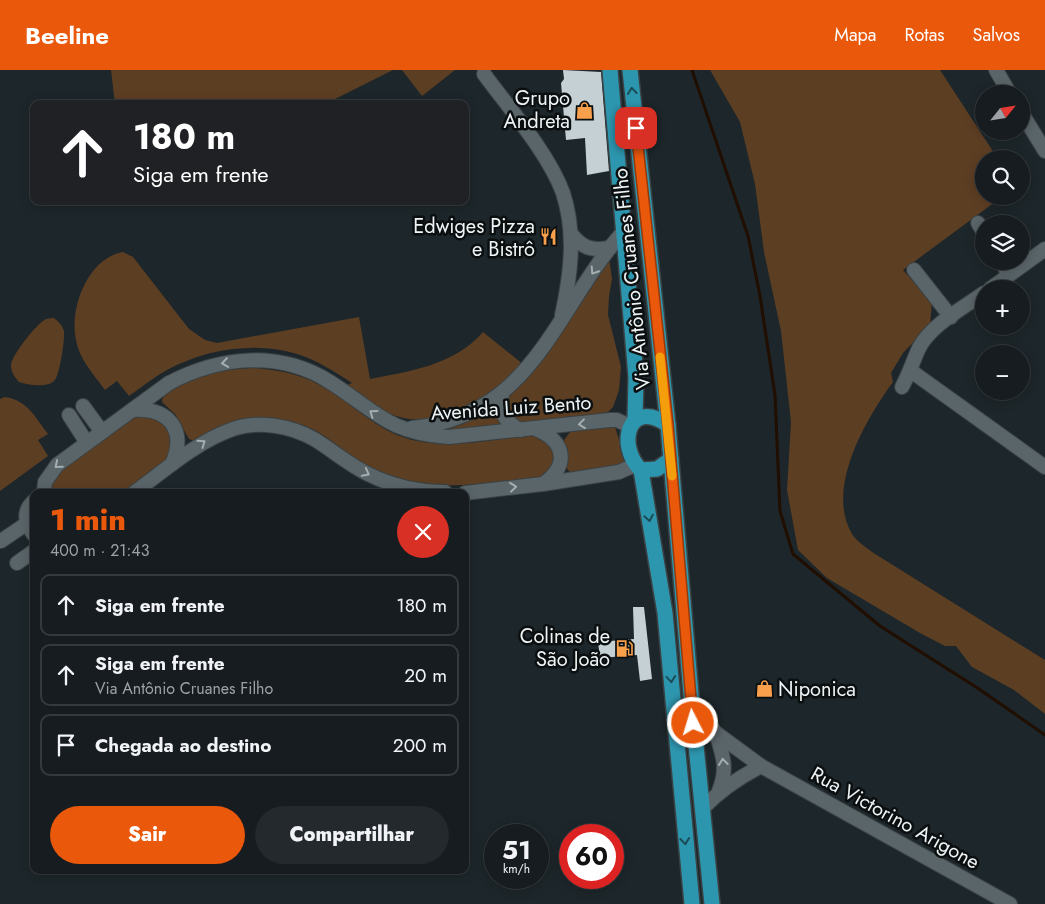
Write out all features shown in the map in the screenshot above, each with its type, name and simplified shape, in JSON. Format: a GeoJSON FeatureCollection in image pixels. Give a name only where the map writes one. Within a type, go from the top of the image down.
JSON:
{"type":"FeatureCollection","features":[{"type":"Feature","properties":{"kind":"main road","name":"Via Antônio Cruanes Filho"},"geometry":{"type":"LineString","coordinates":[[610,70],[636,377],[632,422]]}},
{"type":"Feature","properties":{"kind":"main road","name":"Via Antônio Cruanes Filho"},"geometry":{"type":"LineString","coordinates":[[630,70],[668,425]]}},
{"type":"Feature","properties":{"kind":"main road"},"geometry":{"type":"LineString","coordinates":[[692,904],[665,613],[638,468],[630,452],[632,422],[647,416],[658,418],[668,425],[692,706],[712,904]]}},
{"type":"Feature","properties":{"kind":"main road"},"geometry":{"type":"LineString","coordinates":[[638,468],[657,469],[671,459]]}},
{"type":"Feature","properties":{"kind":"street"},"geometry":{"type":"LineString","coordinates":[[996,70],[1005,85]]}},
{"type":"Feature","properties":{"kind":"street"},"geometry":{"type":"LineString","coordinates":[[484,74],[553,173],[563,193],[571,234],[571,263],[560,323]]}},
{"type":"Feature","properties":{"kind":"street"},"geometry":{"type":"LineString","coordinates":[[1030,127],[1045,151]]}},
{"type":"Feature","properties":{"kind":"street"},"geometry":{"type":"LineString","coordinates":[[401,429],[434,426],[454,421],[475,411],[502,394],[525,372],[609,248],[624,232]]}},
{"type":"Feature","properties":{"kind":"street"},"geometry":{"type":"LineString","coordinates":[[571,234],[580,245],[589,249],[609,248]]}},
{"type":"Feature","properties":{"kind":"street"},"geometry":{"type":"LineString","coordinates":[[1001,280],[1045,249]]}},
{"type":"Feature","properties":{"kind":"street"},"geometry":{"type":"LineString","coordinates":[[914,270],[951,318]]}},
{"type":"Feature","properties":{"kind":"street"},"geometry":{"type":"LineString","coordinates":[[1007,270],[1009,274]]}},
{"type":"Feature","properties":{"kind":"street"},"geometry":{"type":"LineString","coordinates":[[902,387],[920,347],[933,331],[975,300]]}},
{"type":"Feature","properties":{"kind":"street","name":"Avenida Luiz Bento"},"geometry":{"type":"LineString","coordinates":[[44,489],[44,482],[49,473],[169,383],[189,373],[226,362],[244,360],[275,361],[304,370],[329,382],[381,419],[401,429],[426,435],[449,437],[610,420],[632,422]]}},
{"type":"Feature","properties":{"kind":"street"},"geometry":{"type":"LineString","coordinates":[[911,370],[1045,467]]}},
{"type":"Feature","properties":{"kind":"street"},"geometry":{"type":"LineString","coordinates":[[502,394],[500,404],[502,415],[509,424],[520,430]]}},
{"type":"Feature","properties":{"kind":"street"},"geometry":{"type":"LineString","coordinates":[[83,406],[102,432]]}},
{"type":"Feature","properties":{"kind":"street"},"geometry":{"type":"LineString","coordinates":[[132,410],[146,409],[158,412],[168,420],[178,439],[178,450],[171,465]]}},
{"type":"Feature","properties":{"kind":"street"},"geometry":{"type":"LineString","coordinates":[[68,415],[87,443]]}},
{"type":"Feature","properties":{"kind":"street"},"geometry":{"type":"LineString","coordinates":[[138,489],[210,438],[235,428],[262,424],[288,429],[314,439],[368,474],[398,487],[416,489]]}},
{"type":"Feature","properties":{"kind":"street"},"geometry":{"type":"LineString","coordinates":[[536,429],[554,439],[559,447],[561,458],[559,468],[552,478],[543,484]]}},
{"type":"Feature","properties":{"kind":"street"},"geometry":{"type":"LineString","coordinates":[[469,493],[543,484],[638,468]]}},
{"type":"Feature","properties":{"kind":"street"},"geometry":{"type":"LineString","coordinates":[[1,541],[30,529],[26,512],[30,506]]}},
{"type":"Feature","properties":{"kind":"street"},"geometry":{"type":"LineString","coordinates":[[17,563],[30,554]]}},
{"type":"Feature","properties":{"kind":"street","name":"Rua Victorino Arigone"},"geometry":{"type":"LineString","coordinates":[[692,706],[716,733],[761,766],[1010,904]]}},
{"type":"Feature","properties":{"kind":"street"},"geometry":{"type":"LineString","coordinates":[[716,733],[725,776],[719,792]]}},
{"type":"Feature","properties":{"kind":"street"},"geometry":{"type":"LineString","coordinates":[[702,809],[736,779],[761,766]]}},
{"type":"Feature","properties":{"kind":"shaded area"},"geometry":{"type":"Polygon","coordinates":[[[111,70],[393,70],[333,100],[115,100],[111,70]]]}},
{"type":"Feature","properties":{"kind":"shaded area"},"geometry":{"type":"Polygon","coordinates":[[[402,70],[455,70],[422,96],[402,70]]]}},
{"type":"Feature","properties":{"kind":"shaded area"},"geometry":{"type":"Polygon","coordinates":[[[710,70],[940,70],[975,124],[975,140],[986,140],[992,150],[975,150],[975,205],[991,205],[903,270],[932,302],[930,325],[903,353],[891,373],[893,382],[871,415],[852,455],[846,475],[843,496],[845,516],[852,534],[861,544],[1045,660],[1045,714],[1014,690],[972,667],[956,646],[945,646],[920,633],[827,578],[798,550],[787,490],[791,422],[781,331],[764,252],[755,184],[740,122],[710,70]]]}},
{"type":"Feature","properties":{"kind":"shaded area"},"geometry":{"type":"Polygon","coordinates":[[[123,252],[133,257],[189,329],[205,340],[217,343],[359,317],[370,379],[431,365],[459,352],[483,332],[524,365],[493,392],[473,406],[451,414],[420,420],[407,419],[382,410],[345,386],[352,383],[312,360],[297,354],[265,348],[231,349],[198,357],[162,373],[129,396],[117,381],[105,390],[80,354],[76,340],[75,314],[84,286],[91,274],[111,256],[123,252]]]}},
{"type":"Feature","properties":{"kind":"shaded area"},"geometry":{"type":"Polygon","coordinates":[[[609,257],[612,279],[608,315],[621,367],[619,390],[613,407],[603,417],[522,423],[513,416],[507,407],[510,395],[543,358],[609,257]]]}},
{"type":"Feature","properties":{"kind":"shaded area"},"geometry":{"type":"Polygon","coordinates":[[[54,318],[64,331],[62,357],[56,378],[47,385],[32,385],[19,382],[11,368],[15,354],[42,321],[54,318]]]}},
{"type":"Feature","properties":{"kind":"shaded area"},"geometry":{"type":"Polygon","coordinates":[[[255,368],[283,372],[319,384],[378,425],[397,435],[413,440],[447,444],[482,442],[533,435],[547,442],[551,447],[553,458],[551,465],[541,477],[453,485],[418,483],[390,477],[371,468],[310,428],[277,419],[243,421],[210,432],[194,441],[189,439],[175,414],[162,402],[166,393],[187,380],[218,372],[255,368]]]}},
{"type":"Feature","properties":{"kind":"shaded area"},"geometry":{"type":"Polygon","coordinates":[[[5,397],[25,406],[39,421],[48,434],[38,440],[48,456],[0,491],[0,399],[5,397]]]}},
{"type":"Feature","properties":{"kind":"shaded area"},"geometry":{"type":"Polygon","coordinates":[[[493,404],[502,425],[441,431],[466,421],[493,404]]]}},
{"type":"Feature","properties":{"kind":"shaded area"},"geometry":{"type":"Polygon","coordinates":[[[143,414],[163,423],[170,431],[173,442],[165,464],[130,489],[52,489],[54,479],[60,470],[132,417],[143,414]]]}},
{"type":"Feature","properties":{"kind":"shaded area"},"geometry":{"type":"Polygon","coordinates":[[[615,427],[628,469],[571,474],[566,467],[568,451],[564,440],[571,431],[615,427]]]}},
{"type":"Feature","properties":{"kind":"building","name":"Grupo Andreta"},"geometry":{"type":"Polygon","coordinates":[[[563,70],[601,72],[609,171],[587,175],[585,138],[566,140],[561,83],[564,79],[563,70]]]}},
{"type":"Feature","properties":{"kind":"building","name":"Colinas de São João"},"geometry":{"type":"Polygon","coordinates":[[[633,607],[644,607],[652,679],[640,681],[637,655],[600,658],[598,642],[634,639],[633,607]]]}},
{"type":"Feature","properties":{"kind":"waterway"},"geometry":{"type":"LineString","coordinates":[[692,70],[748,236],[760,296],[775,395],[780,511],[793,554],[880,626],[979,689],[1045,735]]}},
{"type":"Feature","properties":{"kind":"slow traffic"},"geometry":{"type":"LineString","coordinates":[[660,357],[672,476]]}},
{"type":"Feature","properties":{"kind":"place","name":"Grupo Andreta"},"geometry":{"type":"Point","coordinates":[584,110]}},
{"type":"Feature","properties":{"kind":"place","name":"Edwiges Pizza e Bistrô"},"geometry":{"type":"Point","coordinates":[549,237]}},
{"type":"Feature","properties":{"kind":"place","name":"Colinas de São João"},"geometry":{"type":"Point","coordinates":[624,648]}},
{"type":"Feature","properties":{"kind":"place","name":"Niponica"},"geometry":{"type":"Point","coordinates":[764,689]}},
{"type":"Feature","properties":{"kind":"route"},"geometry":{"type":"LineString","coordinates":[[636,128],[668,425],[693,723]]}}]}
